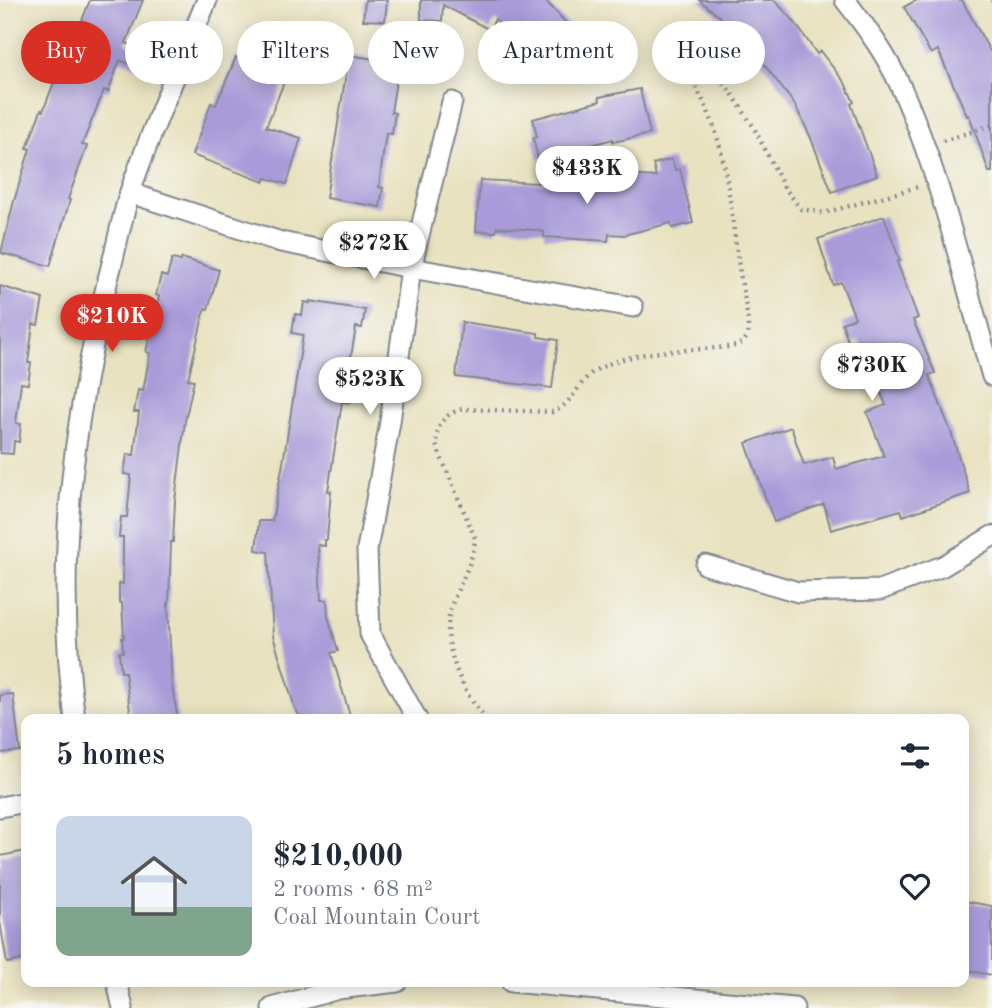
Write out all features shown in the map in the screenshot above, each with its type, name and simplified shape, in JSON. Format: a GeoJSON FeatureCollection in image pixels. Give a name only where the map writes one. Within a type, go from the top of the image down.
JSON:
{"type":"FeatureCollection","features":[{"type":"Feature","properties":{"kind":"street"},"geometry":{"type":"LineString","coordinates":[[74,714],[69,680],[64,569],[76,436],[96,326],[130,193],[207,0]]}},
{"type":"Feature","properties":{"kind":"street"},"geometry":{"type":"LineString","coordinates":[[845,0],[871,33],[900,83],[926,147],[991,367]]}},
{"type":"Feature","properties":{"kind":"street"},"geometry":{"type":"LineString","coordinates":[[414,714],[370,634],[367,550],[390,422],[411,268],[452,102]]}},
{"type":"Feature","properties":{"kind":"street"},"geometry":{"type":"LineString","coordinates":[[130,193],[281,242],[633,307]]}},
{"type":"Feature","properties":{"kind":"street"},"geometry":{"type":"LineString","coordinates":[[706,565],[798,592],[880,590],[943,566],[992,536]]}},
{"type":"Feature","properties":{"kind":"street"},"geometry":{"type":"LineString","coordinates":[[0,807],[21,803]]}},
{"type":"Feature","properties":{"kind":"street"},"geometry":{"type":"LineString","coordinates":[[118,987],[123,1008]]}},
{"type":"Feature","properties":{"kind":"street"},"geometry":{"type":"LineString","coordinates":[[272,1008],[338,989],[355,987]]}},
{"type":"Feature","properties":{"kind":"street"},"geometry":{"type":"LineString","coordinates":[[565,987],[794,1008]]}},
{"type":"Feature","properties":{"kind":"path"},"geometry":{"type":"LineString","coordinates":[[926,147],[992,125]]}},
{"type":"Feature","properties":{"kind":"building"},"geometry":{"type":"Polygon","coordinates":[[[90,0],[143,0],[135,21],[125,21],[125,62],[120,60],[111,84],[111,21],[82,21],[90,0]]]}},
{"type":"Feature","properties":{"kind":"building"},"geometry":{"type":"Polygon","coordinates":[[[365,0],[387,0],[385,21],[363,20],[365,0]]]}},
{"type":"Feature","properties":{"kind":"building"},"geometry":{"type":"Polygon","coordinates":[[[421,0],[545,0],[564,21],[495,19],[478,21],[478,24],[443,5],[442,21],[421,20],[421,0]]]}},
{"type":"Feature","properties":{"kind":"building"},"geometry":{"type":"Polygon","coordinates":[[[699,0],[774,0],[793,20],[817,54],[820,51],[845,83],[854,102],[851,104],[877,175],[832,192],[795,105],[765,66],[765,21],[724,21],[699,0]]]}},
{"type":"Feature","properties":{"kind":"building"},"geometry":{"type":"Polygon","coordinates":[[[917,0],[962,0],[992,55],[992,172],[989,172],[969,115],[967,116],[938,50],[931,54],[904,7],[917,0]]]}},
{"type":"Feature","properties":{"kind":"building"},"geometry":{"type":"Polygon","coordinates":[[[354,56],[368,58],[368,84],[396,84],[391,112],[395,113],[392,134],[386,133],[382,162],[379,187],[383,188],[380,207],[326,198],[344,84],[354,84],[354,56]]]}},
{"type":"Feature","properties":{"kind":"building"},"geometry":{"type":"Polygon","coordinates":[[[236,57],[237,84],[283,84],[266,127],[301,138],[287,184],[266,178],[264,182],[192,155],[211,103],[216,105],[236,57]]]}},
{"type":"Feature","properties":{"kind":"building"},"geometry":{"type":"Polygon","coordinates":[[[53,84],[111,84],[108,92],[104,90],[82,145],[87,146],[68,199],[70,200],[50,266],[1,253],[30,149],[27,148],[41,110],[43,111],[53,84]]]}},
{"type":"Feature","properties":{"kind":"building"},"geometry":{"type":"Polygon","coordinates":[[[640,89],[650,134],[613,142],[613,139],[538,159],[533,138],[537,137],[533,119],[600,101],[599,97],[640,89]]]}},
{"type":"Feature","properties":{"kind":"building"},"geometry":{"type":"Polygon","coordinates":[[[672,159],[675,170],[680,169],[693,223],[672,228],[671,223],[624,235],[609,234],[608,241],[544,237],[544,232],[535,230],[497,227],[496,232],[476,231],[480,180],[612,187],[612,174],[656,177],[653,164],[672,159]]]}},
{"type":"Feature","properties":{"kind":"building"},"geometry":{"type":"Polygon","coordinates":[[[884,216],[900,261],[897,262],[918,318],[913,320],[935,373],[929,375],[970,493],[903,516],[901,510],[831,530],[824,504],[774,522],[746,443],[791,427],[804,465],[833,457],[836,469],[884,456],[867,412],[886,405],[859,340],[849,344],[842,323],[855,318],[841,282],[833,285],[818,239],[884,216]]]}},
{"type":"Feature","properties":{"kind":"building"},"geometry":{"type":"Polygon","coordinates":[[[182,258],[219,270],[208,309],[205,308],[188,379],[194,380],[185,421],[171,542],[168,604],[172,686],[177,714],[130,714],[125,672],[121,672],[119,652],[123,652],[124,638],[122,603],[119,602],[119,583],[123,584],[123,537],[119,537],[121,517],[127,517],[131,475],[124,474],[127,454],[134,455],[139,412],[134,412],[138,390],[143,391],[150,353],[146,352],[161,275],[167,277],[172,259],[181,261],[182,258]]]}},
{"type":"Feature","properties":{"kind":"building"},"geometry":{"type":"Polygon","coordinates":[[[0,286],[43,299],[38,325],[33,324],[28,384],[21,383],[16,423],[21,424],[19,442],[14,441],[13,454],[0,453],[0,286]]]}},
{"type":"Feature","properties":{"kind":"building"},"geometry":{"type":"Polygon","coordinates":[[[304,302],[365,310],[362,328],[356,327],[347,381],[353,382],[350,402],[342,402],[328,491],[331,491],[327,540],[325,546],[318,545],[321,600],[327,600],[328,616],[338,651],[331,653],[349,714],[298,714],[273,636],[268,552],[256,550],[259,521],[272,521],[283,463],[303,335],[292,333],[295,314],[302,315],[304,302]]]}},
{"type":"Feature","properties":{"kind":"building"},"geometry":{"type":"Polygon","coordinates":[[[462,322],[538,333],[538,337],[558,340],[552,388],[456,377],[462,322]]]}},
{"type":"Feature","properties":{"kind":"building"},"geometry":{"type":"Polygon","coordinates":[[[13,694],[20,751],[0,753],[0,695],[13,694]]]}},
{"type":"Feature","properties":{"kind":"building"},"geometry":{"type":"Polygon","coordinates":[[[21,852],[21,960],[7,963],[0,922],[0,856],[21,852]]]}},
{"type":"Feature","properties":{"kind":"building"},"geometry":{"type":"Polygon","coordinates":[[[969,902],[992,906],[992,975],[969,971],[969,902]]]}}]}
